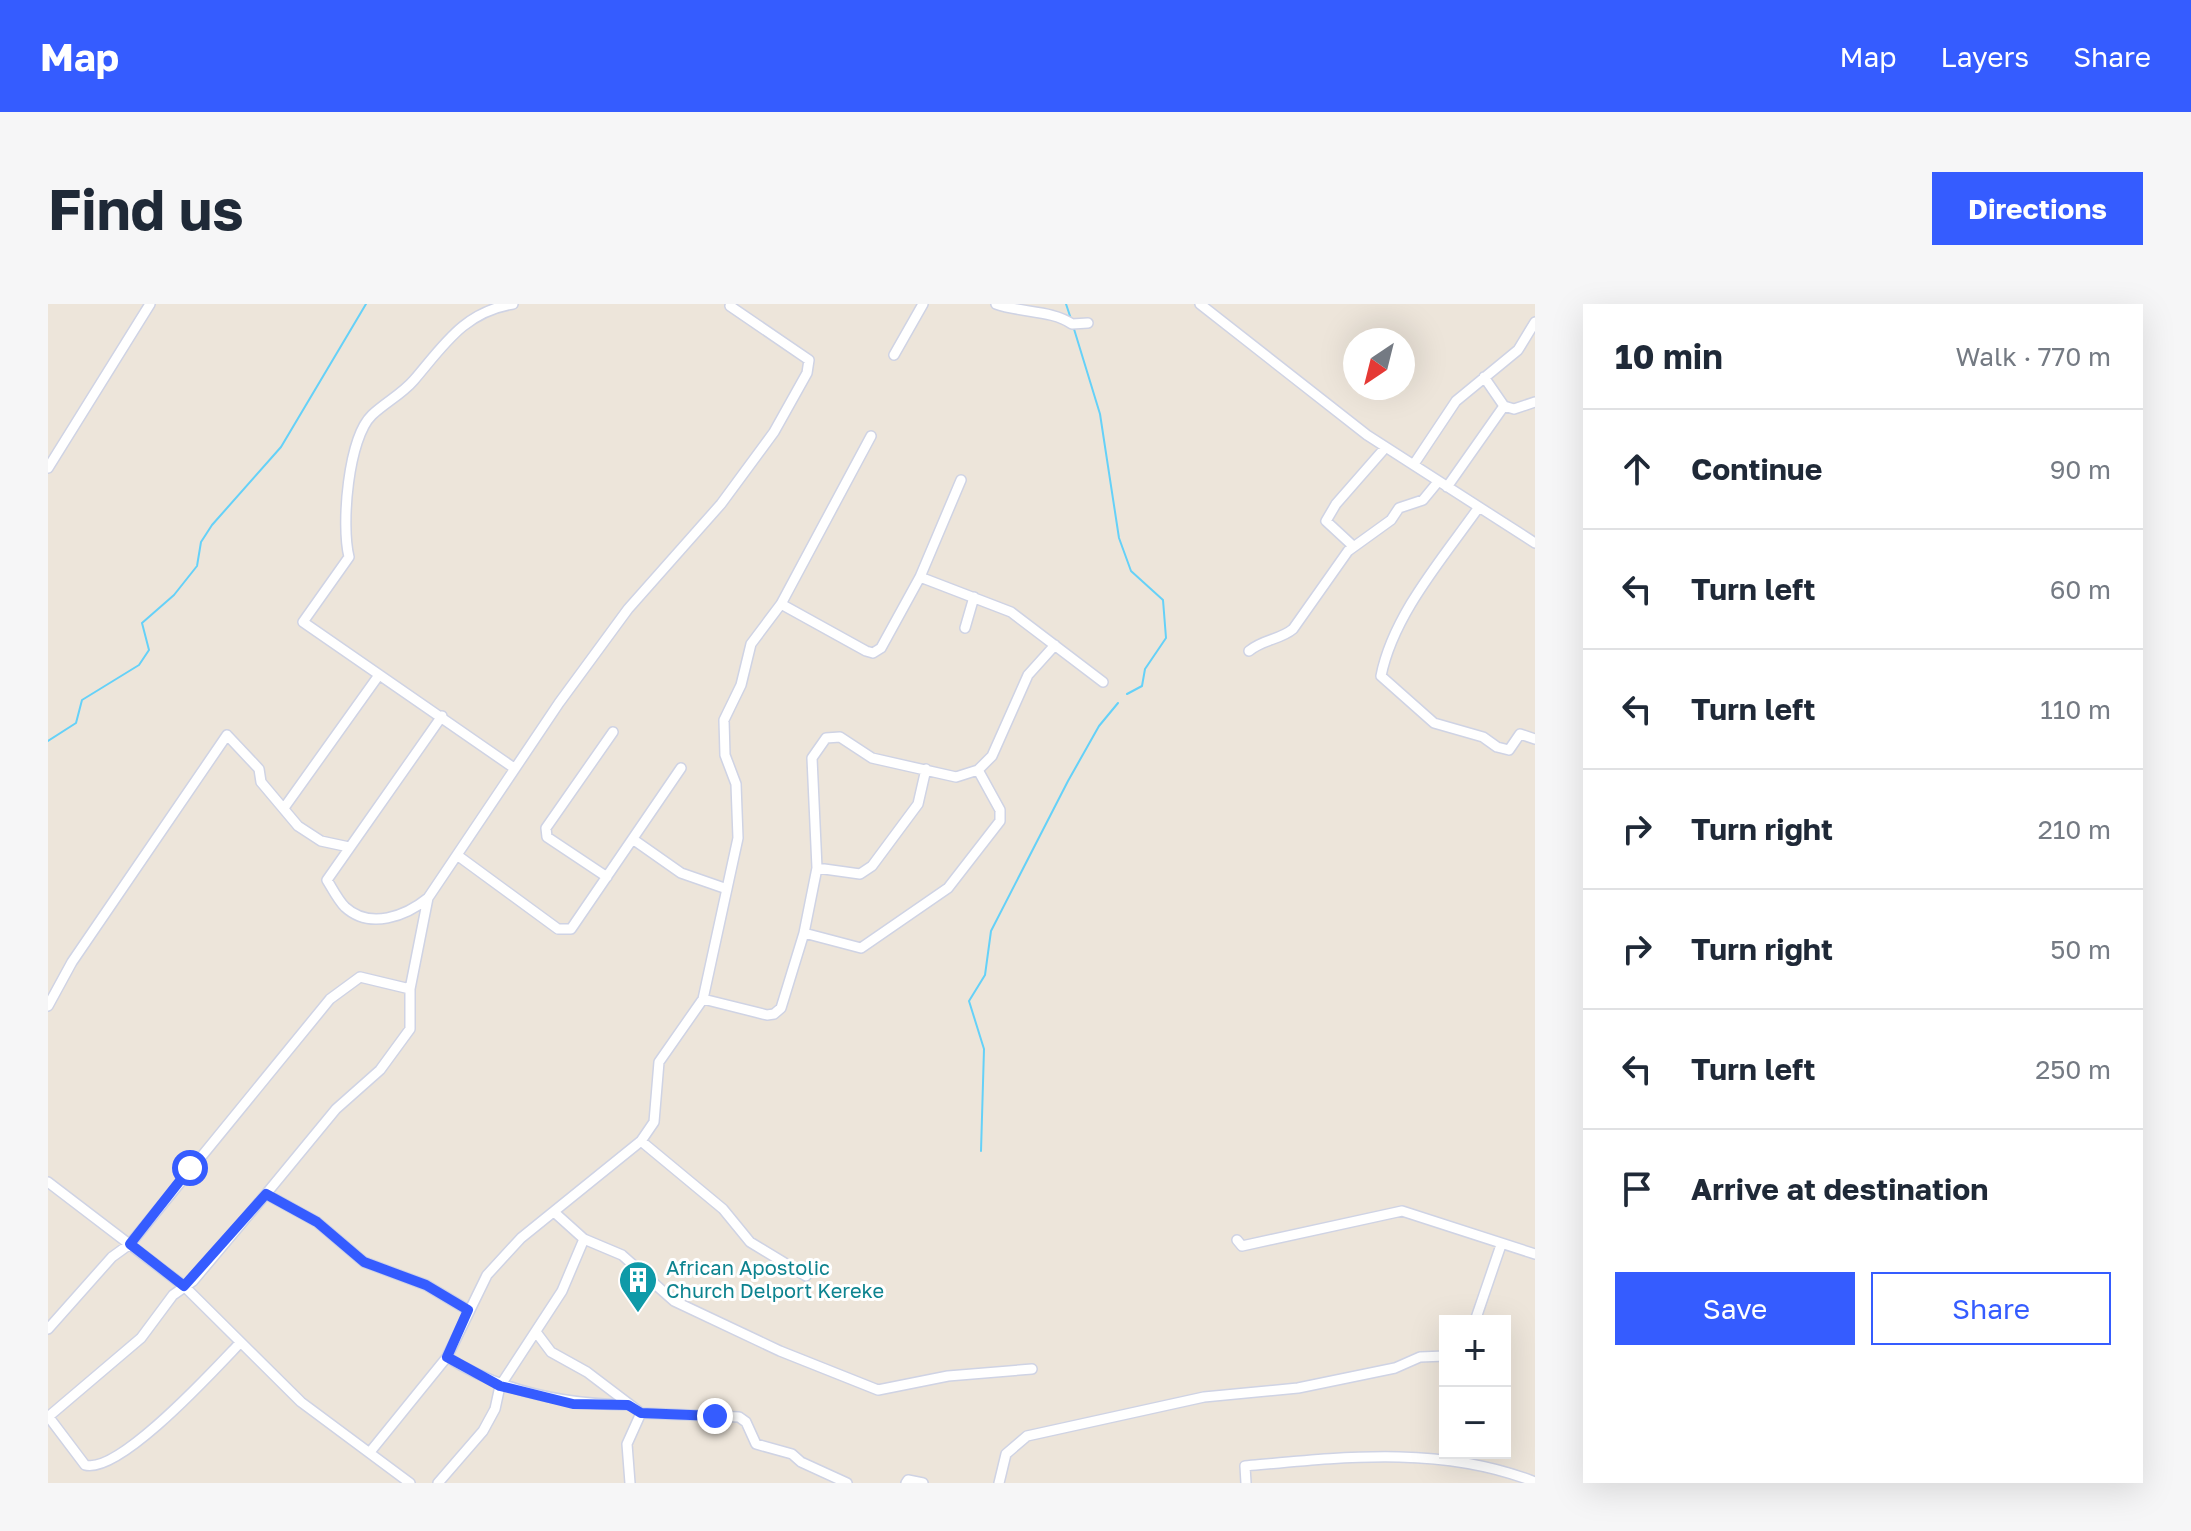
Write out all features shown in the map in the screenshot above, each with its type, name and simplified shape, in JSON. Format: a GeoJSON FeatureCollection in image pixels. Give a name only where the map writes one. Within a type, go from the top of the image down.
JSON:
{"type":"FeatureCollection","features":[{"type":"Feature","properties":{"kind":"street"},"geometry":{"type":"LineString","coordinates":[[49,466],[150,304]]}},
{"type":"Feature","properties":{"kind":"street"},"geometry":{"type":"LineString","coordinates":[[513,304],[485,311],[459,326],[414,380],[371,416],[360,438],[345,512],[344,535],[349,557],[303,622],[514,768]]}},
{"type":"Feature","properties":{"kind":"street"},"geometry":{"type":"LineString","coordinates":[[894,355],[923,304]]}},
{"type":"Feature","properties":{"kind":"street"},"geometry":{"type":"LineString","coordinates":[[996,304],[1033,314],[1062,317],[1072,324],[1088,323]]}},
{"type":"Feature","properties":{"kind":"street"},"geometry":{"type":"LineString","coordinates":[[1200,304],[1385,448],[1535,543]]}},
{"type":"Feature","properties":{"kind":"street"},"geometry":{"type":"LineString","coordinates":[[442,716],[327,880],[346,908],[367,917],[388,918],[409,914],[428,898],[514,768],[628,609],[721,504],[774,432],[807,373],[809,360],[730,306]]}},
{"type":"Feature","properties":{"kind":"street"},"geometry":{"type":"LineString","coordinates":[[1414,464],[1456,401],[1518,350],[1535,322]]}},
{"type":"Feature","properties":{"kind":"street"},"geometry":{"type":"LineString","coordinates":[[1484,377],[1504,406],[1514,409],[1535,402]]}},
{"type":"Feature","properties":{"kind":"street"},"geometry":{"type":"LineString","coordinates":[[1447,487],[1504,406]]}},
{"type":"Feature","properties":{"kind":"street"},"geometry":{"type":"LineString","coordinates":[[370,1452],[447,1357],[487,1275],[521,1238],[641,1141],[654,1122],[659,1062],[703,999],[738,838],[736,784],[725,755],[724,720],[741,685],[751,644],[781,604],[871,436]]}},
{"type":"Feature","properties":{"kind":"street"},"geometry":{"type":"LineString","coordinates":[[1353,546],[1326,521],[1336,504],[1385,448]]}},
{"type":"Feature","properties":{"kind":"street"},"geometry":{"type":"LineString","coordinates":[[781,604],[873,653],[881,648],[920,577],[961,480]]}},
{"type":"Feature","properties":{"kind":"street"},"geometry":{"type":"LineString","coordinates":[[1249,651],[1259,642],[1285,635],[1293,629],[1353,546],[1391,520],[1399,508],[1423,500],[1437,483]]}},
{"type":"Feature","properties":{"kind":"street"},"geometry":{"type":"LineString","coordinates":[[1479,507],[1399,628],[1386,652],[1381,676],[1434,723],[1483,737],[1497,747],[1509,750],[1520,734],[1535,739]]}},
{"type":"Feature","properties":{"kind":"street"},"geometry":{"type":"LineString","coordinates":[[920,577],[1011,612],[1103,682]]}},
{"type":"Feature","properties":{"kind":"street"},"geometry":{"type":"LineString","coordinates":[[965,628],[974,597]]}},
{"type":"Feature","properties":{"kind":"street"},"geometry":{"type":"LineString","coordinates":[[703,999],[774,1014],[781,1008],[804,933],[817,868],[812,758],[826,738],[840,737],[872,758],[956,777],[978,770],[992,756],[1028,675],[1055,645]]}},
{"type":"Feature","properties":{"kind":"street"},"geometry":{"type":"LineString","coordinates":[[284,808],[328,742],[379,675]]}},
{"type":"Feature","properties":{"kind":"street"},"geometry":{"type":"LineString","coordinates":[[607,877],[547,837],[546,828],[613,732]]}},
{"type":"Feature","properties":{"kind":"street"},"geometry":{"type":"LineString","coordinates":[[48,1006],[72,962],[227,735],[259,769],[261,782],[298,826],[321,841],[349,847]]}},
{"type":"Feature","properties":{"kind":"street"},"geometry":{"type":"LineString","coordinates":[[457,855],[558,929],[571,929],[681,768]]}},
{"type":"Feature","properties":{"kind":"street"},"geometry":{"type":"LineString","coordinates":[[817,868],[860,874],[872,866],[918,804],[926,769]]}},
{"type":"Feature","properties":{"kind":"street"},"geometry":{"type":"LineString","coordinates":[[804,933],[861,948],[948,888],[1000,821],[1000,810],[978,770]]}},
{"type":"Feature","properties":{"kind":"street"},"geometry":{"type":"LineString","coordinates":[[634,840],[681,873],[727,889]]}},
{"type":"Feature","properties":{"kind":"street"},"geometry":{"type":"LineString","coordinates":[[240,1343],[166,1420],[104,1463],[85,1465],[48,1417],[141,1338],[173,1295],[266,1194],[336,1109],[380,1070],[410,1029],[410,989],[428,898]]}},
{"type":"Feature","properties":{"kind":"street"},"geometry":{"type":"LineString","coordinates":[[48,1329],[112,1257],[130,1244],[330,999],[360,977],[410,989]]}},
{"type":"Feature","properties":{"kind":"street"},"geometry":{"type":"LineString","coordinates":[[641,1141],[723,1209],[750,1242],[806,1276]]}},
{"type":"Feature","properties":{"kind":"street"},"geometry":{"type":"LineString","coordinates":[[48,1182],[184,1286],[301,1402],[410,1483]]}},
{"type":"Feature","properties":{"kind":"street"},"geometry":{"type":"LineString","coordinates":[[266,1194],[317,1222],[364,1262],[426,1285],[468,1310]]}},
{"type":"Feature","properties":{"kind":"street"},"geometry":{"type":"LineString","coordinates":[[1237,1240],[1242,1246],[1402,1211],[1535,1254]]}},
{"type":"Feature","properties":{"kind":"street"},"geometry":{"type":"LineString","coordinates":[[554,1212],[584,1239],[622,1255],[674,1301],[780,1351],[878,1390],[948,1376],[1032,1369]]}},
{"type":"Feature","properties":{"kind":"street"},"geometry":{"type":"LineString","coordinates":[[438,1483],[483,1431],[495,1409],[500,1386],[562,1291],[584,1239]]}},
{"type":"Feature","properties":{"kind":"street"},"geometry":{"type":"LineString","coordinates":[[1477,1315],[1501,1245]]}},
{"type":"Feature","properties":{"kind":"street"},"geometry":{"type":"LineString","coordinates":[[536,1332],[551,1352],[587,1372],[641,1413],[739,1417],[746,1422],[756,1444],[792,1454],[801,1462],[847,1483]]}},
{"type":"Feature","properties":{"kind":"street"},"geometry":{"type":"LineString","coordinates":[[999,1483],[1006,1454],[1027,1436],[1204,1397],[1298,1388],[1395,1368],[1420,1357],[1439,1356]]}},
{"type":"Feature","properties":{"kind":"street"},"geometry":{"type":"LineString","coordinates":[[447,1357],[500,1386],[573,1404],[628,1405]]}},
{"type":"Feature","properties":{"kind":"street"},"geometry":{"type":"LineString","coordinates":[[630,1483],[627,1444],[641,1413]]}},
{"type":"Feature","properties":{"kind":"street"},"geometry":{"type":"LineString","coordinates":[[1246,1483],[1245,1466],[1355,1456],[1431,1457],[1502,1471],[1535,1482]]}},
{"type":"Feature","properties":{"kind":"street"},"geometry":{"type":"LineString","coordinates":[[906,1483],[908,1480],[923,1483]]}},
{"type":"Feature","properties":{"kind":"waterway"},"geometry":{"type":"LineString","coordinates":[[48,741],[76,723],[82,700],[139,665],[149,650],[142,623],[174,595],[197,566],[201,542],[212,525],[281,447],[366,304]]}},
{"type":"Feature","properties":{"kind":"waterway"},"geometry":{"type":"LineString","coordinates":[[1066,304],[1071,319]]}},
{"type":"Feature","properties":{"kind":"waterway"},"geometry":{"type":"LineString","coordinates":[[1074,329],[1100,414],[1119,538],[1131,571],[1163,600],[1166,638],[1145,669],[1142,686],[1127,694]]}},
{"type":"Feature","properties":{"kind":"waterway"},"geometry":{"type":"LineString","coordinates":[[981,1151],[984,1049],[969,1001],[985,975],[991,931],[1068,781],[1099,726],[1118,703]]}},
{"type":"Feature","properties":{"kind":"place","name":"African Apostolic Church Delport Kereke"},"geometry":{"type":"Point","coordinates":[638,1314]}},
{"type":"Feature","properties":{"kind":"route"},"geometry":{"type":"LineString","coordinates":[[190,1168],[130,1244],[184,1286],[193,1281],[266,1194],[317,1222],[364,1262],[426,1285],[468,1310],[447,1357],[500,1386],[559,1397],[573,1404],[628,1405],[641,1413],[715,1416]]}}]}
